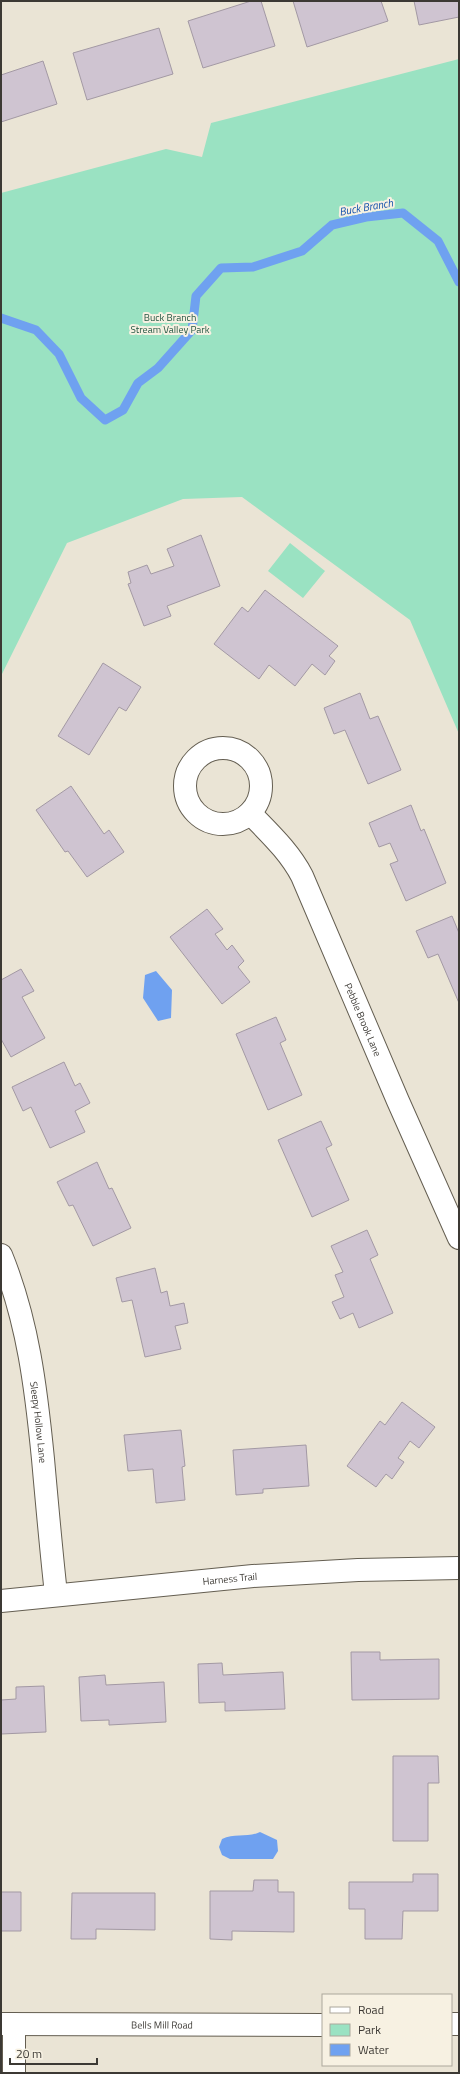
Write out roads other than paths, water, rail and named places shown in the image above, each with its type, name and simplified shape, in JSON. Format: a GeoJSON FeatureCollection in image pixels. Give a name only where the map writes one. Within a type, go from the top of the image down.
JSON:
{"type":"FeatureCollection","features":[{"type":"Feature","properties":{"kind":"street","name":"Pebble Brook Lane"},"geometry":{"type":"LineString","coordinates":[[250,813],[282,846],[295,863],[302,876],[398,1101],[459,1238]]}},
{"type":"Feature","properties":{"kind":"street","name":"Sleepy Hollow Lane"},"geometry":{"type":"LineString","coordinates":[[1,1255],[14,1287],[30,1352],[36,1391],[56,1594]]}},
{"type":"Feature","properties":{"kind":"street","name":"Harness Trail"},"geometry":{"type":"LineString","coordinates":[[1,1601],[56,1594],[253,1576],[358,1570],[459,1568]]}},
{"type":"Feature","properties":{"kind":"street","name":"Bells Mill Road"},"geometry":{"type":"LineString","coordinates":[[7,2024],[322,2025]]}},
{"type":"Feature","properties":{"kind":"street"},"geometry":{"type":"LineString","coordinates":[[7,2024],[14,2073]]}},
{"type":"Feature","properties":{"kind":"water"},"geometry":{"type":"Polygon","coordinates":[[[156,971],[172,990],[171,1018],[158,1021],[143,998],[145,975],[156,971]]]}},
{"type":"Feature","properties":{"kind":"water"},"geometry":{"type":"Polygon","coordinates":[[[260,1832],[277,1840],[278,1851],[273,1859],[230,1859],[222,1855],[219,1847],[222,1839],[232,1836],[251,1835],[260,1832]]]}},
{"type":"Feature","properties":{"kind":"waterway","name":"Buck Branch"},"geometry":{"type":"LineString","coordinates":[[1,318],[36,330],[59,354],[81,398],[105,420],[123,410],[138,383],[158,368],[192,330],[196,296],[221,268],[253,267],[302,251],[332,225],[366,217],[403,213],[438,241],[459,282]]}},
{"type":"Feature","properties":{"kind":"park label","name":"Buck Branch Stream Valley Park"},"geometry":{"type":"Point","coordinates":[170,322]}}]}
